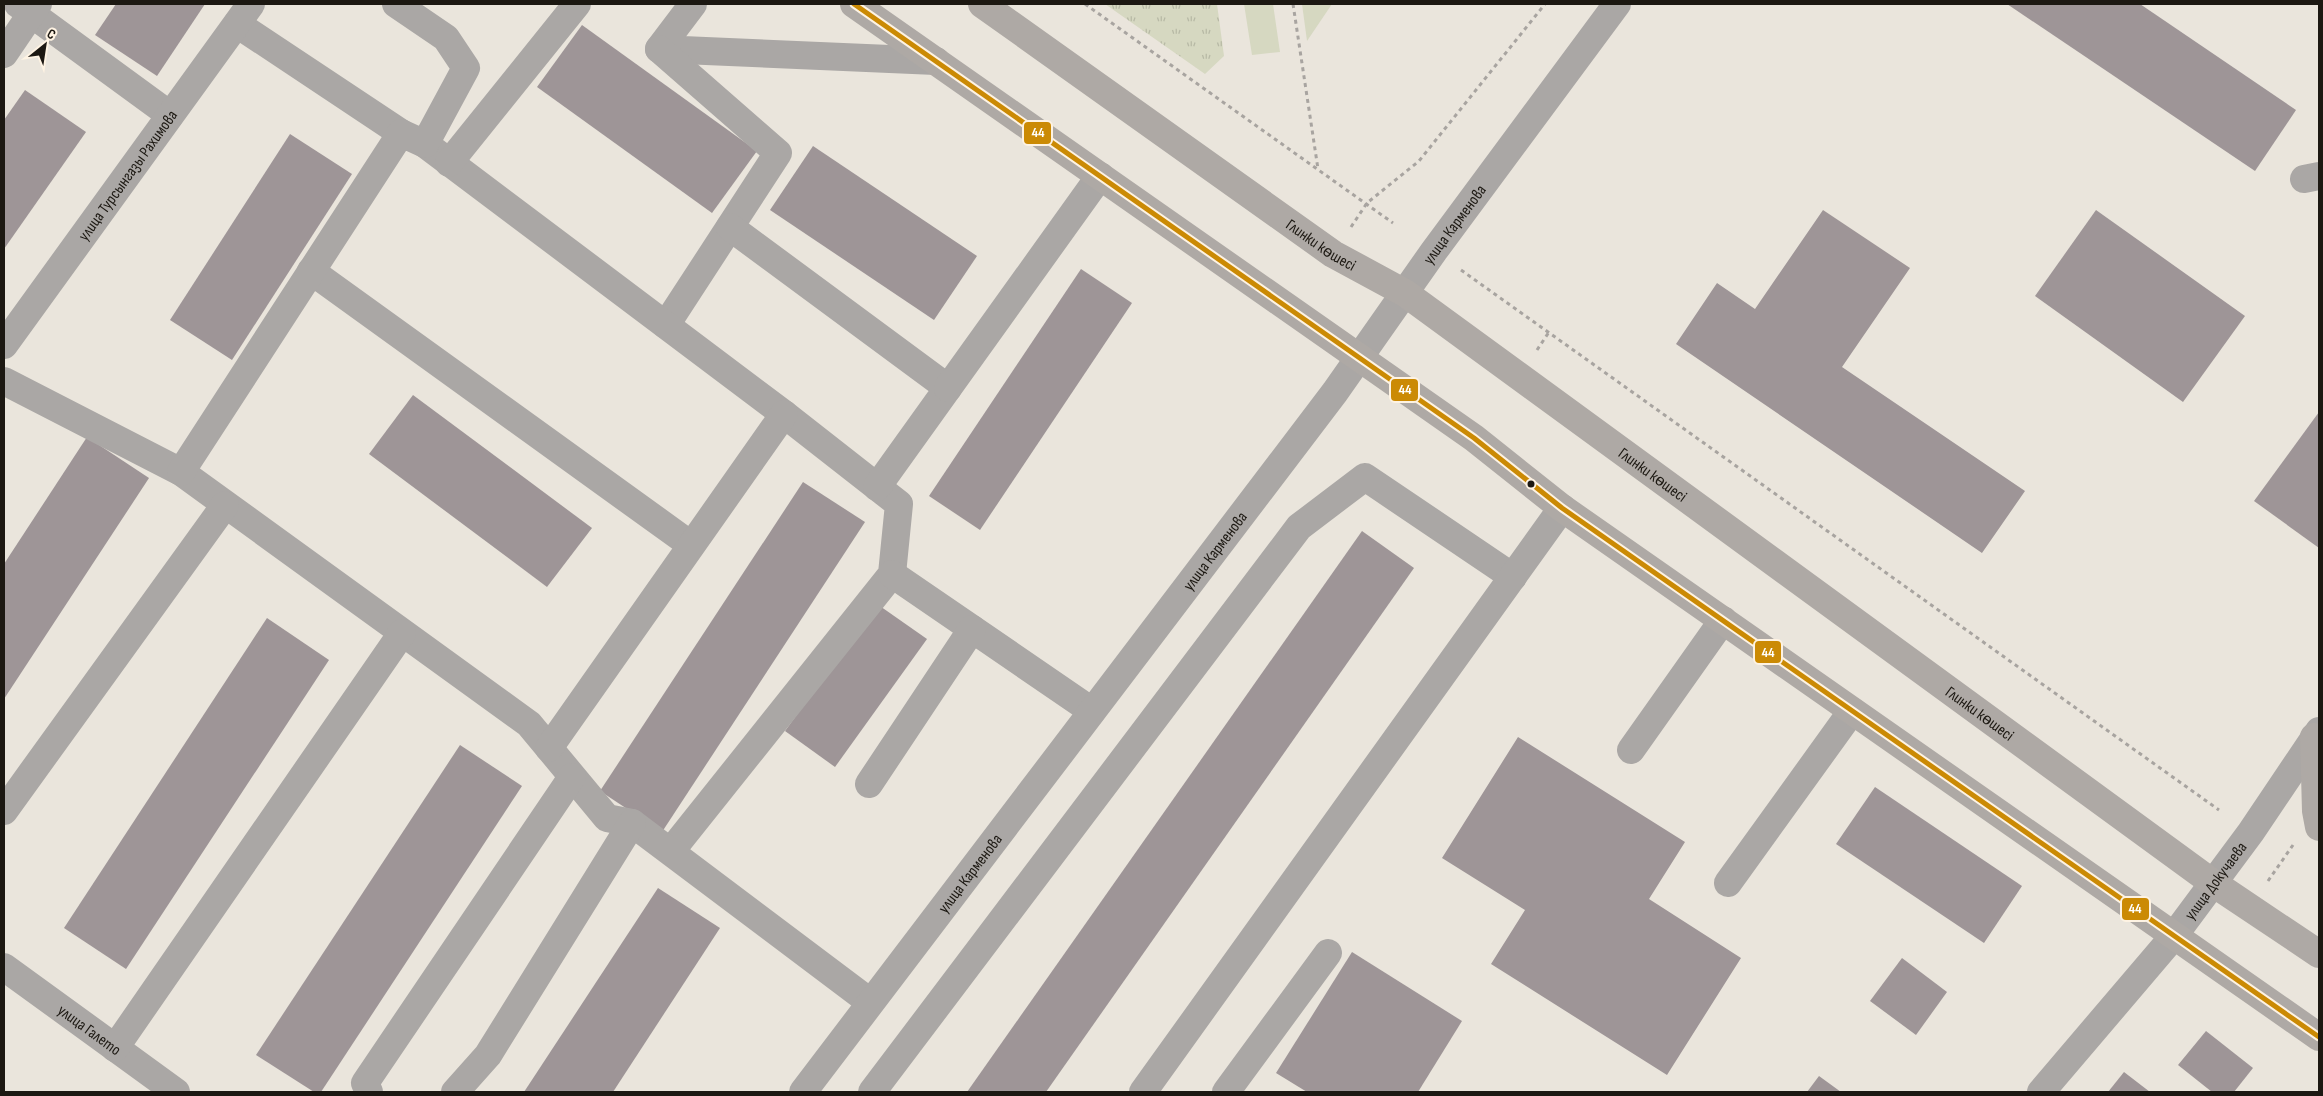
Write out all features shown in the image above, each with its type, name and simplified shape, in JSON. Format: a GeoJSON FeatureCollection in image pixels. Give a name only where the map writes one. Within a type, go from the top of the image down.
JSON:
{"type":"FeatureCollection","features":[{"type":"Feature","properties":{"kind":"main road"},"geometry":{"type":"LineString","coordinates":[[854,4],[1294,310],[1474,438],[1562,508],[2173,937],[2319,1037]]}},
{"type":"Feature","properties":{"kind":"main road","name":"Глинки көшесі"},"geometry":{"type":"LineString","coordinates":[[982,4],[1333,254],[1405,293],[2213,883],[2319,954]]}},
{"type":"Feature","properties":{"kind":"main road"},"geometry":{"type":"LineString","coordinates":[[2317,734],[2317,819]]}},
{"type":"Feature","properties":{"kind":"street"},"geometry":{"type":"LineString","coordinates":[[181,472],[311,271],[466,68],[446,38],[396,4]]}},
{"type":"Feature","properties":{"kind":"street"},"geometry":{"type":"LineString","coordinates":[[449,163],[577,4]]}},
{"type":"Feature","properties":{"kind":"street"},"geometry":{"type":"LineString","coordinates":[[659,49],[693,4]]}},
{"type":"Feature","properties":{"kind":"street","name":"улица Карменова"},"geometry":{"type":"LineString","coordinates":[[803,1092],[1359,358],[1617,4]]}},
{"type":"Feature","properties":{"kind":"street"},"geometry":{"type":"LineString","coordinates":[[4,54],[29,7],[170,115]]}},
{"type":"Feature","properties":{"kind":"street"},"geometry":{"type":"LineString","coordinates":[[244,14],[449,163],[666,325],[899,504],[892,574],[671,851]]}},
{"type":"Feature","properties":{"kind":"street","name":"улица Турсынгазы Рахимова"},"geometry":{"type":"LineString","coordinates":[[4,345],[244,14]]}},
{"type":"Feature","properties":{"kind":"street"},"geometry":{"type":"LineString","coordinates":[[659,49],[778,153],[666,325]]}},
{"type":"Feature","properties":{"kind":"street"},"geometry":{"type":"LineString","coordinates":[[659,49],[936,61]]}},
{"type":"Feature","properties":{"kind":"street"},"geometry":{"type":"LineString","coordinates":[[877,486],[1100,176]]}},
{"type":"Feature","properties":{"kind":"street"},"geometry":{"type":"LineString","coordinates":[[730,227],[948,388]]}},
{"type":"Feature","properties":{"kind":"street"},"geometry":{"type":"LineString","coordinates":[[311,271],[691,545]]}},
{"type":"Feature","properties":{"kind":"street"},"geometry":{"type":"LineString","coordinates":[[4,381],[181,472],[529,724],[607,818],[632,823],[870,1002]]}},
{"type":"Feature","properties":{"kind":"street"},"geometry":{"type":"LineString","coordinates":[[549,748],[784,414]]}},
{"type":"Feature","properties":{"kind":"street"},"geometry":{"type":"LineString","coordinates":[[872,1092],[1299,528],[1365,477],[1512,577]]}},
{"type":"Feature","properties":{"kind":"street"},"geometry":{"type":"LineString","coordinates":[[4,811],[225,504]]}},
{"type":"Feature","properties":{"kind":"street"},"geometry":{"type":"LineString","coordinates":[[1143,1092],[1562,508]]}},
{"type":"Feature","properties":{"kind":"street"},"geometry":{"type":"LineString","coordinates":[[892,574],[1092,711]]}},
{"type":"Feature","properties":{"kind":"street"},"geometry":{"type":"LineString","coordinates":[[1631,750],[1723,620]]}},
{"type":"Feature","properties":{"kind":"street"},"geometry":{"type":"LineString","coordinates":[[869,784],[972,629]]}},
{"type":"Feature","properties":{"kind":"street"},"geometry":{"type":"LineString","coordinates":[[115,1048],[402,633]]}},
{"type":"Feature","properties":{"kind":"street"},"geometry":{"type":"LineString","coordinates":[[1728,882],[1852,711]]}},
{"type":"Feature","properties":{"kind":"street","name":"улица Докучаева"},"geometry":{"type":"LineString","coordinates":[[2041,1092],[2173,937],[2250,832],[2317,734]]}},
{"type":"Feature","properties":{"kind":"street"},"geometry":{"type":"LineString","coordinates":[[364,1089],[572,777]]}},
{"type":"Feature","properties":{"kind":"street"},"geometry":{"type":"LineString","coordinates":[[455,1092],[488,1055],[632,823]]}},
{"type":"Feature","properties":{"kind":"street"},"geometry":{"type":"LineString","coordinates":[[1226,1092],[1328,954]]}},
{"type":"Feature","properties":{"kind":"street","name":"улица Галето"},"geometry":{"type":"LineString","coordinates":[[4,968],[176,1092]]}},
{"type":"Feature","properties":{"kind":"path"},"geometry":{"type":"LineString","coordinates":[[1085,4],[1393,223]]}},
{"type":"Feature","properties":{"kind":"path"},"geometry":{"type":"LineString","coordinates":[[1293,4],[1318,170]]}},
{"type":"Feature","properties":{"kind":"path"},"geometry":{"type":"LineString","coordinates":[[1333,254],[1367,203],[1420,161],[1545,4]]}},
{"type":"Feature","properties":{"kind":"path"},"geometry":{"type":"LineString","coordinates":[[1458,268],[2219,810]]}},
{"type":"Feature","properties":{"kind":"path"},"geometry":{"type":"LineString","coordinates":[[2250,907],[2317,819]]}},
{"type":"Feature","properties":{"kind":"green space"},"geometry":{"type":"Polygon","coordinates":[[[1105,4],[1217,4],[1224,56],[1205,74],[1105,4]]]}},
{"type":"Feature","properties":{"kind":"green space"},"geometry":{"type":"Polygon","coordinates":[[[1244,4],[1273,4],[1280,52],[1252,55],[1244,4]]]}},
{"type":"Feature","properties":{"kind":"green space"},"geometry":{"type":"Polygon","coordinates":[[[1302,4],[1332,4],[1307,41],[1302,4]]]}},
{"type":"Feature","properties":{"kind":"building"},"geometry":{"type":"Polygon","coordinates":[[[116,4],[205,4],[157,76],[95,35],[116,4]]]}},
{"type":"Feature","properties":{"kind":"building"},"geometry":{"type":"Polygon","coordinates":[[[2007,4],[2140,4],[2296,110],[2255,171],[2007,4]]]}},
{"type":"Feature","properties":{"kind":"building"},"geometry":{"type":"Polygon","coordinates":[[[582,25],[757,151],[712,213],[537,87],[582,25]]]}},
{"type":"Feature","properties":{"kind":"building"},"geometry":{"type":"Polygon","coordinates":[[[25,90],[86,132],[4,249],[4,120],[25,90]]]}},
{"type":"Feature","properties":{"kind":"building"},"geometry":{"type":"Polygon","coordinates":[[[290,134],[352,174],[232,360],[170,320],[290,134]]]}},
{"type":"Feature","properties":{"kind":"building"},"geometry":{"type":"Polygon","coordinates":[[[813,146],[977,256],[934,320],[770,210],[813,146]]]}},
{"type":"Feature","properties":{"kind":"building"},"geometry":{"type":"Polygon","coordinates":[[[1823,210],[1910,268],[1842,367],[2025,491],[1982,553],[1676,344],[1717,283],[1755,309],[1823,210]]]}},
{"type":"Feature","properties":{"kind":"building"},"geometry":{"type":"Polygon","coordinates":[[[2096,210],[2245,316],[2183,402],[2035,296],[2096,210]]]}},
{"type":"Feature","properties":{"kind":"building"},"geometry":{"type":"Polygon","coordinates":[[[1081,269],[1132,303],[980,530],[929,496],[1081,269]]]}},
{"type":"Feature","properties":{"kind":"building"},"geometry":{"type":"Polygon","coordinates":[[[413,395],[592,528],[547,587],[369,454],[413,395]]]}},
{"type":"Feature","properties":{"kind":"building"},"geometry":{"type":"Polygon","coordinates":[[[2319,412],[2319,548],[2254,501],[2319,412]]]}},
{"type":"Feature","properties":{"kind":"building"},"geometry":{"type":"Polygon","coordinates":[[[87,437],[149,478],[4,699],[4,564],[87,437]]]}},
{"type":"Feature","properties":{"kind":"building"},"geometry":{"type":"Polygon","coordinates":[[[803,482],[865,522],[662,832],[600,791],[803,482]]]}},
{"type":"Feature","properties":{"kind":"building"},"geometry":{"type":"Polygon","coordinates":[[[1362,531],[1414,568],[1046,1092],[967,1092],[1362,531]]]}},
{"type":"Feature","properties":{"kind":"building"},"geometry":{"type":"Polygon","coordinates":[[[877,604],[927,639],[835,767],[785,731],[877,604]]]}},
{"type":"Feature","properties":{"kind":"building"},"geometry":{"type":"Polygon","coordinates":[[[267,618],[329,660],[126,969],[64,928],[267,618]]]}},
{"type":"Feature","properties":{"kind":"building"},"geometry":{"type":"Polygon","coordinates":[[[1518,737],[1685,842],[1649,899],[1741,958],[1667,1075],[1491,964],[1525,910],[1442,858],[1518,737]]]}},
{"type":"Feature","properties":{"kind":"building"},"geometry":{"type":"Polygon","coordinates":[[[460,745],[522,786],[321,1092],[314,1092],[256,1055],[460,745]]]}},
{"type":"Feature","properties":{"kind":"building"},"geometry":{"type":"Polygon","coordinates":[[[1875,787],[2022,886],[1984,943],[1836,844],[1875,787]]]}},
{"type":"Feature","properties":{"kind":"building"},"geometry":{"type":"Polygon","coordinates":[[[658,888],[720,928],[613,1092],[524,1092],[658,888]]]}},
{"type":"Feature","properties":{"kind":"building"},"geometry":{"type":"Polygon","coordinates":[[[1352,952],[1462,1021],[1418,1092],[1307,1092],[1276,1073],[1352,952]]]}},
{"type":"Feature","properties":{"kind":"building"},"geometry":{"type":"Polygon","coordinates":[[[1902,958],[1947,992],[1916,1035],[1870,1001],[1902,958]]]}},
{"type":"Feature","properties":{"kind":"building"},"geometry":{"type":"Polygon","coordinates":[[[2206,1031],[2253,1068],[2234,1092],[2212,1092],[2178,1065],[2206,1031]]]}},
{"type":"Feature","properties":{"kind":"building"},"geometry":{"type":"Polygon","coordinates":[[[2124,1072],[2150,1092],[2108,1092],[2124,1072]]]}},
{"type":"Feature","properties":{"kind":"building"},"geometry":{"type":"Polygon","coordinates":[[[1819,1076],[1841,1092],[1807,1092],[1819,1076]]]}},
{"type":"Feature","properties":{"kind":"transit line","name":"44"},"geometry":{"type":"LineString","coordinates":[[854,4],[1474,438],[1562,508],[2319,1037]]}}]}
